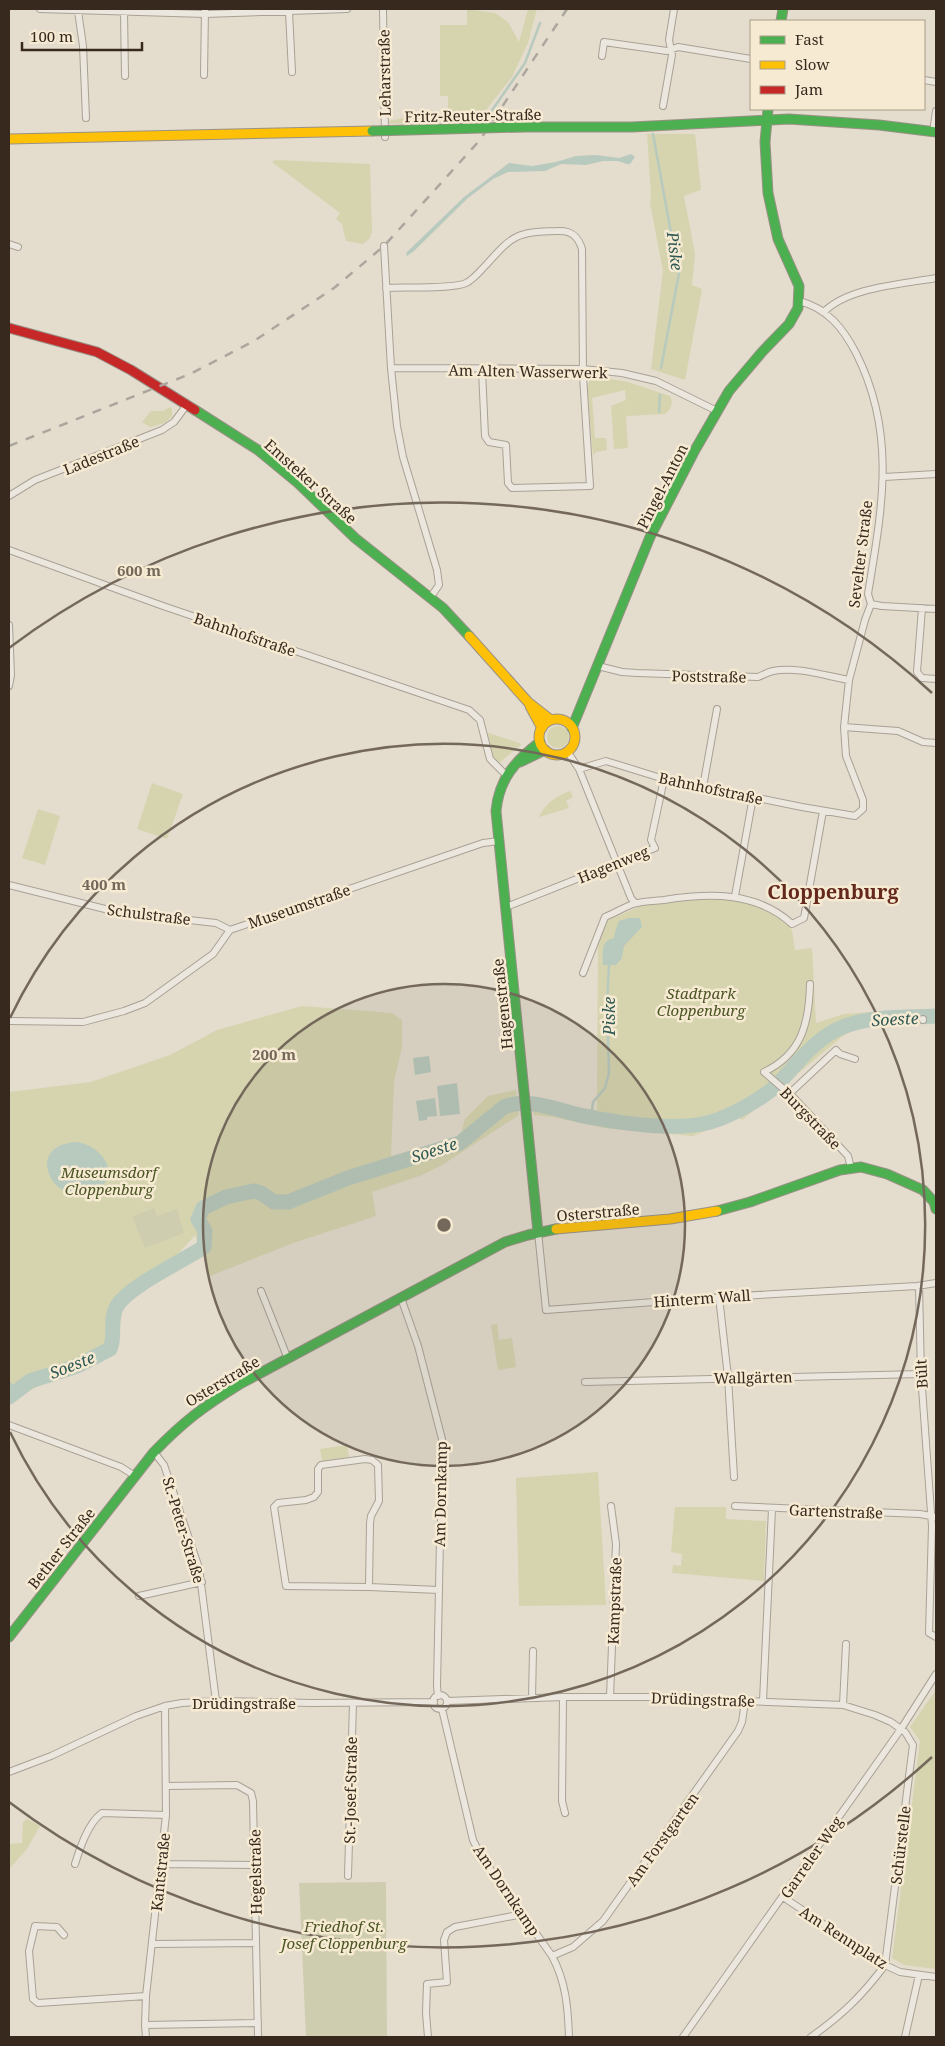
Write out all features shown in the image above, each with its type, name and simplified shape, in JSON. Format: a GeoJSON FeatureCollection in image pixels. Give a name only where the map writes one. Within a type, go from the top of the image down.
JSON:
{"type":"FeatureCollection","features":[{"type":"Feature","properties":{"kind":"street"},"geometry":{"type":"LineString","coordinates":[[40,9],[124,12],[289,12],[347,9]]}},
{"type":"Feature","properties":{"kind":"street","name":"Leharstraße"},"geometry":{"type":"LineString","coordinates":[[383,9],[385,137]]}},
{"type":"Feature","properties":{"kind":"street"},"geometry":{"type":"LineString","coordinates":[[663,106],[672,50],[669,40],[674,9]]}},
{"type":"Feature","properties":{"kind":"street"},"geometry":{"type":"LineString","coordinates":[[80,10],[86,118]]}},
{"type":"Feature","properties":{"kind":"street"},"geometry":{"type":"LineString","coordinates":[[204,75],[205,11]]}},
{"type":"Feature","properties":{"kind":"street"},"geometry":{"type":"LineString","coordinates":[[124,12],[125,76]]}},
{"type":"Feature","properties":{"kind":"street"},"geometry":{"type":"LineString","coordinates":[[289,12],[292,72]]}},
{"type":"Feature","properties":{"kind":"street"},"geometry":{"type":"LineString","coordinates":[[602,56],[604,42],[667,51],[678,47],[750,59]]}},
{"type":"Feature","properties":{"kind":"street"},"geometry":{"type":"LineString","coordinates":[[768,110],[765,170],[771,212],[778,239],[798,286],[799,301],[824,312],[836,303],[858,294],[936,278]]}},
{"type":"Feature","properties":{"kind":"street"},"geometry":{"type":"LineString","coordinates":[[935,132],[936,110]]}},
{"type":"Feature","properties":{"kind":"street","name":"Fritz-Reuter-Straße"},"geometry":{"type":"LineString","coordinates":[[9,139],[632,127],[789,119],[843,122],[935,132]]}},
{"type":"Feature","properties":{"kind":"street"},"geometry":{"type":"LineString","coordinates":[[386,288],[454,286],[466,283],[517,235],[533,231],[569,231],[577,238],[582,249],[583,369],[590,486],[512,488],[508,483],[506,445],[489,442],[484,436],[482,370]]}},
{"type":"Feature","properties":{"kind":"street"},"geometry":{"type":"LineString","coordinates":[[9,244],[18,247]]}},
{"type":"Feature","properties":{"kind":"street"},"geometry":{"type":"LineString","coordinates":[[384,246],[391,368],[397,426],[403,457],[437,570],[439,585],[430,598]]}},
{"type":"Feature","properties":{"kind":"street","name":"Pingel-Anton"},"geometry":{"type":"LineString","coordinates":[[569,725],[583,703],[650,537],[669,499],[718,410],[741,376],[789,324],[799,301]]}},
{"type":"Feature","properties":{"kind":"street","name":"Sevelter Straße"},"geometry":{"type":"LineString","coordinates":[[824,312],[841,328],[850,342],[870,385],[881,433],[884,478],[868,594],[871,604],[849,680],[844,727],[846,756],[864,800],[863,809]]}},
{"type":"Feature","properties":{"kind":"street","name":"Emsteker Straße"},"geometry":{"type":"LineString","coordinates":[[9,328],[97,352],[131,370],[264,455],[298,483],[355,538],[455,619],[528,702],[551,720]]}},
{"type":"Feature","properties":{"kind":"street","name":"Am Alten Wasserwerk"},"geometry":{"type":"LineString","coordinates":[[391,368],[482,370],[583,369],[622,373],[656,381],[718,410]]}},
{"type":"Feature","properties":{"kind":"street","name":"Ladestraße"},"geometry":{"type":"LineString","coordinates":[[9,496],[36,480],[162,430],[174,422],[186,406]]}},
{"type":"Feature","properties":{"kind":"street"},"geometry":{"type":"LineString","coordinates":[[884,478],[936,474]]}},
{"type":"Feature","properties":{"kind":"street","name":"Bahnhofstraße"},"geometry":{"type":"LineString","coordinates":[[9,553],[469,710],[480,720],[490,759],[505,774]]}},
{"type":"Feature","properties":{"kind":"street"},"geometry":{"type":"LineString","coordinates":[[871,604],[936,609]]}},
{"type":"Feature","properties":{"kind":"street"},"geometry":{"type":"LineString","coordinates":[[922,608],[917,672],[922,678],[936,679]]}},
{"type":"Feature","properties":{"kind":"street"},"geometry":{"type":"LineString","coordinates":[[9,625],[11,675],[9,686]]}},
{"type":"Feature","properties":{"kind":"street","name":"Poststraße"},"geometry":{"type":"LineString","coordinates":[[598,666],[622,672],[758,677],[780,670],[849,680]]}},
{"type":"Feature","properties":{"kind":"street","name":"Emsteker Straße"},"geometry":{"type":"LineString","coordinates":[[528,702],[542,728]]}},
{"type":"Feature","properties":{"kind":"street"},"geometry":{"type":"LineString","coordinates":[[703,787],[718,709]]}},
{"type":"Feature","properties":{"kind":"street"},"geometry":{"type":"LineString","coordinates":[[557,719],[569,725],[575,739],[567,752],[558,754],[542,746],[542,728],[551,720],[557,719]]}},
{"type":"Feature","properties":{"kind":"street"},"geometry":{"type":"LineString","coordinates":[[844,727],[898,731],[923,742],[936,744]]}},
{"type":"Feature","properties":{"kind":"street","name":"Hagenstraße"},"geometry":{"type":"LineString","coordinates":[[538,1232],[496,802],[499,786],[505,774],[514,765],[542,746]]}},
{"type":"Feature","properties":{"kind":"street"},"geometry":{"type":"LineString","coordinates":[[567,752],[579,769],[616,863],[635,903]]}},
{"type":"Feature","properties":{"kind":"street","name":"Bahnhofstraße"},"geometry":{"type":"LineString","coordinates":[[579,769],[606,761],[664,779],[823,811],[855,816],[863,809]]}},
{"type":"Feature","properties":{"kind":"street","name":"Hagenweg"},"geometry":{"type":"LineString","coordinates":[[506,907],[655,848],[651,840],[664,779]]}},
{"type":"Feature","properties":{"kind":"street"},"geometry":{"type":"LineString","coordinates":[[735,896],[753,797]]}},
{"type":"Feature","properties":{"kind":"street"},"geometry":{"type":"LineString","coordinates":[[583,973],[605,917],[635,903],[706,895],[735,896],[770,909],[792,924],[804,918],[823,811]]}},
{"type":"Feature","properties":{"kind":"street","name":"Museumstraße"},"geometry":{"type":"LineString","coordinates":[[9,1021],[83,1022],[124,1012],[145,1003],[214,954],[230,930],[483,843],[499,841]]}},
{"type":"Feature","properties":{"kind":"street","name":"Schulstraße"},"geometry":{"type":"LineString","coordinates":[[9,885],[117,912],[216,922],[230,930]]}},
{"type":"Feature","properties":{"kind":"street","name":"Burgstraße"},"geometry":{"type":"LineString","coordinates":[[810,984],[805,1023],[794,1050],[772,1069],[764,1072],[787,1092],[848,1156],[851,1168]]}},
{"type":"Feature","properties":{"kind":"street"},"geometry":{"type":"LineString","coordinates":[[787,1092],[836,1050],[840,1054],[854,1059]]}},
{"type":"Feature","properties":{"kind":"street","name":"Osterstraße"},"geometry":{"type":"LineString","coordinates":[[135,1476],[154,1452],[180,1425],[204,1406],[491,1249],[520,1236],[579,1226],[706,1214],[851,1168],[861,1167],[876,1170],[918,1187],[928,1195],[936,1209]]}},
{"type":"Feature","properties":{"kind":"street","name":"Hinterm Wall"},"geometry":{"type":"LineString","coordinates":[[538,1232],[546,1310],[719,1297],[919,1286],[936,1283]]}},
{"type":"Feature","properties":{"kind":"street","name":"Bült"},"geometry":{"type":"LineString","coordinates":[[919,1286],[920,1374],[934,1517],[929,1633],[936,1637]]}},
{"type":"Feature","properties":{"kind":"street"},"geometry":{"type":"LineString","coordinates":[[261,1291],[288,1359]]}},
{"type":"Feature","properties":{"kind":"street"},"geometry":{"type":"LineString","coordinates":[[719,1297],[728,1377],[734,1477]]}},
{"type":"Feature","properties":{"kind":"street","name":"Am Dornkamp"},"geometry":{"type":"LineString","coordinates":[[401,1298],[418,1346],[442,1438],[443,1481],[438,1696]]}},
{"type":"Feature","properties":{"kind":"street","name":"Wallgärten"},"geometry":{"type":"LineString","coordinates":[[585,1382],[728,1377],[920,1374]]}},
{"type":"Feature","properties":{"kind":"street"},"geometry":{"type":"LineString","coordinates":[[9,1425],[121,1467],[135,1476]]}},
{"type":"Feature","properties":{"kind":"street","name":"St.-Peter-Straße"},"geometry":{"type":"LineString","coordinates":[[154,1452],[164,1465],[197,1561],[202,1582],[216,1700]]}},
{"type":"Feature","properties":{"kind":"street"},"geometry":{"type":"LineString","coordinates":[[369,1587],[370,1523],[371,1516],[379,1501],[378,1465],[372,1460],[365,1459],[321,1465],[318,1469],[318,1492],[314,1497],[278,1503],[274,1506],[286,1586],[439,1590]]}},
{"type":"Feature","properties":{"kind":"street","name":"Bether Straße"},"geometry":{"type":"LineString","coordinates":[[9,1637],[135,1476]]}},
{"type":"Feature","properties":{"kind":"street","name":"Kampstraße"},"geometry":{"type":"LineString","coordinates":[[610,1697],[616,1544],[611,1506]]}},
{"type":"Feature","properties":{"kind":"street","name":"Gartenstraße"},"geometry":{"type":"LineString","coordinates":[[735,1506],[934,1517]]}},
{"type":"Feature","properties":{"kind":"street"},"geometry":{"type":"LineString","coordinates":[[763,1701],[772,1509]]}},
{"type":"Feature","properties":{"kind":"street"},"geometry":{"type":"LineString","coordinates":[[139,1596],[202,1582]]}},
{"type":"Feature","properties":{"kind":"street"},"geometry":{"type":"LineString","coordinates":[[843,1705],[846,1644]]}},
{"type":"Feature","properties":{"kind":"street"},"geometry":{"type":"LineString","coordinates":[[532,1698],[533,1651]]}},
{"type":"Feature","properties":{"kind":"street","name":"Garreler Weg"},"geometry":{"type":"LineString","coordinates":[[683,2037],[901,1729],[936,1674]]}},
{"type":"Feature","properties":{"kind":"street"},"geometry":{"type":"LineString","coordinates":[[438,1696],[444,1696],[447,1701],[446,1706],[442,1709],[435,1706],[434,1702],[438,1696]]}},
{"type":"Feature","properties":{"kind":"street"},"geometry":{"type":"LineString","coordinates":[[563,1696],[562,1801],[565,1813]]}},
{"type":"Feature","properties":{"kind":"street","name":"Drüdingstraße"},"geometry":{"type":"LineString","coordinates":[[447,1701],[563,1696],[843,1705],[875,1715],[901,1729]]}},
{"type":"Feature","properties":{"kind":"street","name":"Drüdingstraße"},"geometry":{"type":"LineString","coordinates":[[9,1772],[51,1756],[136,1716],[165,1706],[182,1703],[216,1700],[352,1703],[434,1702]]}},
{"type":"Feature","properties":{"kind":"street","name":"Am Forstgarten"},"geometry":{"type":"LineString","coordinates":[[552,1956],[573,1947],[603,1920],[738,1731],[742,1722],[744,1701]]}},
{"type":"Feature","properties":{"kind":"street","name":"St.-Josef-Straße"},"geometry":{"type":"LineString","coordinates":[[348,1876],[352,1703]]}},
{"type":"Feature","properties":{"kind":"street","name":"Kantstraße"},"geometry":{"type":"LineString","coordinates":[[146,2037],[144,2025],[146,1996],[166,1815],[165,1706]]}},
{"type":"Feature","properties":{"kind":"street","name":"Am Dornkamp"},"geometry":{"type":"LineString","coordinates":[[442,1709],[473,1840],[481,1856],[552,1956],[565,1987],[570,2037]]}},
{"type":"Feature","properties":{"kind":"street","name":"Schürstelle"},"geometry":{"type":"LineString","coordinates":[[885,1964],[913,1746],[910,1738],[901,1729]]}},
{"type":"Feature","properties":{"kind":"street","name":"Hegelstraße"},"geometry":{"type":"LineString","coordinates":[[167,1786],[237,1785],[251,1793],[254,1801],[258,2037]]}},
{"type":"Feature","properties":{"kind":"street"},"geometry":{"type":"LineString","coordinates":[[75,1864],[79,1851],[96,1817],[102,1813],[166,1815]]}},
{"type":"Feature","properties":{"kind":"street"},"geometry":{"type":"LineString","coordinates":[[162,1864],[255,1864]]}},
{"type":"Feature","properties":{"kind":"street","name":"Am Rennplatz"},"geometry":{"type":"LineString","coordinates":[[783,1897],[900,1972],[936,1977]]}},
{"type":"Feature","properties":{"kind":"street"},"geometry":{"type":"LineString","coordinates":[[428,2037],[426,2012],[428,1984],[447,1982],[444,1940],[447,1932],[455,1928],[522,1914]]}},
{"type":"Feature","properties":{"kind":"street"},"geometry":{"type":"LineString","coordinates":[[64,1935],[58,1927],[35,1926],[30,1951],[33,1999],[38,2003],[146,1996]]}},
{"type":"Feature","properties":{"kind":"street"},"geometry":{"type":"LineString","coordinates":[[153,1944],[256,1943]]}},
{"type":"Feature","properties":{"kind":"street"},"geometry":{"type":"LineString","coordinates":[[811,2037],[845,2012],[871,1984],[885,1964]]}},
{"type":"Feature","properties":{"kind":"street"},"geometry":{"type":"LineString","coordinates":[[905,2037],[919,1975]]}},
{"type":"Feature","properties":{"kind":"street"},"geometry":{"type":"LineString","coordinates":[[144,2025],[258,2023]]}},
{"type":"Feature","properties":{"kind":"green space"},"geometry":{"type":"Polygon","coordinates":[[[467,9],[495,13],[508,22],[519,42],[528,9],[537,9],[528,43],[512,77],[478,120],[389,124],[388,121],[426,114],[448,114],[448,96],[440,96],[440,25],[467,25],[467,9]]]}},
{"type":"Feature","properties":{"kind":"green space"},"geometry":{"type":"Polygon","coordinates":[[[647,134],[695,134],[701,190],[684,196],[695,254],[692,285],[702,289],[685,380],[651,369],[663,271],[650,203],[647,134]]]}},
{"type":"Feature","properties":{"kind":"green space"},"geometry":{"type":"Polygon","coordinates":[[[275,160],[370,164],[372,232],[370,238],[363,244],[346,241],[342,224],[336,219],[340,213],[272,162],[275,160]]]}},
{"type":"Feature","properties":{"kind":"green space"},"geometry":{"type":"Polygon","coordinates":[[[594,376],[628,382],[670,396],[671,406],[665,414],[626,416],[628,448],[614,449],[611,406],[626,400],[625,390],[592,398],[595,438],[606,438],[607,450],[596,452],[593,455],[587,387],[594,376]]]}},
{"type":"Feature","properties":{"kind":"green space"},"geometry":{"type":"Polygon","coordinates":[[[170,407],[172,409],[172,416],[165,423],[150,427],[142,422],[151,411],[163,411],[170,407]]]}},
{"type":"Feature","properties":{"kind":"green space"},"geometry":{"type":"Polygon","coordinates":[[[558,726],[568,733],[569,737],[562,747],[558,748],[548,741],[547,737],[554,727],[558,726]]]}},
{"type":"Feature","properties":{"kind":"green space"},"geometry":{"type":"Polygon","coordinates":[[[488,733],[522,744],[499,763],[493,759],[488,733]]]}},
{"type":"Feature","properties":{"kind":"green space"},"geometry":{"type":"Polygon","coordinates":[[[152,783],[183,794],[167,839],[137,829],[152,783]]]}},
{"type":"Feature","properties":{"kind":"green space"},"geometry":{"type":"Polygon","coordinates":[[[570,791],[573,797],[566,801],[569,808],[539,817],[545,807],[552,801],[570,791]]]}},
{"type":"Feature","properties":{"kind":"green space"},"geometry":{"type":"Polygon","coordinates":[[[38,809],[60,816],[45,865],[22,858],[38,809]]]}},
{"type":"Feature","properties":{"kind":"green space","name":"Stadtpark Cloppenburg"},"geometry":{"type":"Polygon","coordinates":[[[709,898],[731,899],[750,904],[785,920],[792,930],[795,950],[812,948],[816,1023],[844,1014],[873,1012],[874,1023],[855,1028],[843,1036],[742,1120],[738,1117],[693,1136],[604,1128],[553,1117],[534,1115],[531,1101],[597,1110],[598,936],[603,922],[641,906],[709,898]]]}},
{"type":"Feature","properties":{"kind":"green space","name":"Museumsdorf Cloppenburg"},"geometry":{"type":"Polygon","coordinates":[[[302,1006],[392,1013],[402,1020],[402,1047],[394,1081],[391,1156],[460,1137],[465,1119],[488,1096],[516,1090],[519,1115],[442,1165],[422,1175],[372,1192],[376,1216],[293,1243],[210,1276],[195,1235],[172,1261],[139,1281],[107,1309],[106,1346],[9,1403],[9,1092],[91,1082],[170,1055],[217,1030],[302,1006]]]}},
{"type":"Feature","properties":{"kind":"green space"},"geometry":{"type":"Polygon","coordinates":[[[154,1208],[157,1216],[177,1209],[184,1233],[145,1248],[132,1217],[154,1208]]]}},
{"type":"Feature","properties":{"kind":"green space"},"geometry":{"type":"Polygon","coordinates":[[[497,1324],[499,1340],[512,1338],[516,1367],[498,1370],[491,1325],[497,1324]]]}},
{"type":"Feature","properties":{"kind":"green space"},"geometry":{"type":"Polygon","coordinates":[[[347,1445],[349,1457],[322,1461],[320,1449],[347,1445]]]}},
{"type":"Feature","properties":{"kind":"green space"},"geometry":{"type":"Polygon","coordinates":[[[598,1472],[606,1605],[519,1606],[516,1478],[598,1472]]]}},
{"type":"Feature","properties":{"kind":"green space"},"geometry":{"type":"Polygon","coordinates":[[[675,1507],[726,1507],[726,1519],[766,1521],[764,1581],[672,1573],[673,1565],[681,1566],[682,1554],[671,1552],[675,1507]]]}},
{"type":"Feature","properties":{"kind":"green space"},"geometry":{"type":"Polygon","coordinates":[[[936,1690],[936,1969],[904,1965],[892,1958],[920,1741],[910,1727],[936,1690]]]}},
{"type":"Feature","properties":{"kind":"green space"},"geometry":{"type":"Polygon","coordinates":[[[27,1819],[40,1826],[27,1849],[9,1869],[9,1844],[22,1843],[23,1822],[27,1819]]]}},
{"type":"Feature","properties":{"kind":"green space","name":"Friedhof St. Josef Cloppenburg"},"geometry":{"type":"Polygon","coordinates":[[[386,1882],[387,2037],[306,2037],[299,1883],[386,1882]]]}},
{"type":"Feature","properties":{"kind":"shaded area"},"geometry":{"type":"Polygon","coordinates":[[[631,154],[635,157],[630,164],[618,161],[603,161],[586,165],[561,164],[545,171],[508,172],[493,179],[468,198],[407,256],[406,253],[464,197],[509,163],[532,166],[576,156],[596,155],[619,158],[631,154]]]}},
{"type":"Feature","properties":{"kind":"shaded area"},"geometry":{"type":"Polygon","coordinates":[[[629,918],[640,918],[642,927],[624,946],[622,958],[616,965],[603,965],[604,945],[614,938],[619,921],[629,918]]]}},
{"type":"Feature","properties":{"kind":"shaded area"},"geometry":{"type":"Polygon","coordinates":[[[429,1056],[431,1072],[415,1075],[413,1058],[429,1056]]]}},
{"type":"Feature","properties":{"kind":"shaded area"},"geometry":{"type":"Polygon","coordinates":[[[457,1083],[460,1114],[440,1116],[437,1086],[457,1083]]]}},
{"type":"Feature","properties":{"kind":"shaded area"},"geometry":{"type":"Polygon","coordinates":[[[435,1098],[437,1116],[427,1117],[427,1120],[419,1121],[416,1101],[435,1098]]]}},
{"type":"Feature","properties":{"kind":"shaded area"},"geometry":{"type":"Polygon","coordinates":[[[76,1142],[86,1145],[102,1156],[109,1172],[107,1180],[101,1187],[90,1192],[78,1194],[65,1191],[56,1185],[50,1177],[47,1168],[48,1159],[52,1151],[62,1145],[76,1142]]]}},
{"type":"Feature","properties":{"kind":"waterway"},"geometry":{"type":"LineString","coordinates":[[488,116],[525,63],[540,23]]}},
{"type":"Feature","properties":{"kind":"waterway","name":"Piske"},"geometry":{"type":"LineString","coordinates":[[653,134],[673,244],[680,268],[661,368]]}},
{"type":"Feature","properties":{"kind":"waterway","name":"Piske"},"geometry":{"type":"LineString","coordinates":[[659,412],[660,395]]}},
{"type":"Feature","properties":{"kind":"waterway","name":"Piske"},"geometry":{"type":"LineString","coordinates":[[591,1118],[593,1102],[605,1088],[609,1073],[607,1004],[609,965],[611,963]]}},
{"type":"Feature","properties":{"kind":"waterway","name":"Soeste"},"geometry":{"type":"LineString","coordinates":[[9,1397],[30,1381],[77,1366],[110,1349],[113,1339],[113,1316],[123,1298],[144,1282],[204,1247],[205,1231],[198,1219],[203,1208],[226,1197],[254,1191],[261,1193],[274,1202],[288,1202],[348,1178],[460,1143],[504,1107],[514,1104],[536,1104],[589,1117],[646,1125],[689,1126],[711,1122],[732,1114],[771,1090],[815,1044],[841,1028],[854,1023],[881,1018],[936,1016]]}},
{"type":"Feature","properties":{"kind":"waterway"},"geometry":{"type":"LineString","coordinates":[[9,1382],[15,1391]]}},
{"type":"Feature","properties":{"kind":"railway"},"geometry":{"type":"LineString","coordinates":[[9,446],[190,374],[254,341],[334,288],[384,246],[480,140],[567,9]]}},
{"type":"Feature","properties":{"kind":"traffic: fast"},"geometry":{"type":"LineString","coordinates":[[781,20],[783,9]]}},
{"type":"Feature","properties":{"kind":"traffic: fast"},"geometry":{"type":"LineString","coordinates":[[572,728],[650,537],[695,450],[729,391],[789,324],[798,308],[799,286],[778,239],[768,193],[765,142],[768,110]]}},
{"type":"Feature","properties":{"kind":"traffic: fast"},"geometry":{"type":"LineString","coordinates":[[523,127],[632,127],[789,119],[879,125],[936,132]]}},
{"type":"Feature","properties":{"kind":"traffic: fast"},"geometry":{"type":"LineString","coordinates":[[372,131],[523,127]]}},
{"type":"Feature","properties":{"kind":"traffic: fast"},"geometry":{"type":"LineString","coordinates":[[195,410],[258,450],[298,483],[355,538],[443,608],[469,636]]}},
{"type":"Feature","properties":{"kind":"traffic: fast"},"geometry":{"type":"LineString","coordinates":[[538,1232],[496,811],[501,789],[510,772],[523,756],[540,742]]}},
{"type":"Feature","properties":{"kind":"traffic: fast"},"geometry":{"type":"LineString","coordinates":[[520,762],[545,750]]}},
{"type":"Feature","properties":{"kind":"traffic: fast"},"geometry":{"type":"LineString","coordinates":[[717,1211],[750,1202],[840,1170],[861,1167],[887,1174],[923,1190],[934,1202],[936,1209]]}},
{"type":"Feature","properties":{"kind":"traffic: fast"},"geometry":{"type":"LineString","coordinates":[[9,1637],[154,1452],[184,1423],[205,1407],[240,1384],[505,1242],[556,1229]]}},
{"type":"Feature","properties":{"kind":"traffic: slow"},"geometry":{"type":"LineString","coordinates":[[9,139],[372,131]]}},
{"type":"Feature","properties":{"kind":"traffic: slow"},"geometry":{"type":"LineString","coordinates":[[469,636],[528,702],[551,720]]}},
{"type":"Feature","properties":{"kind":"traffic: slow"},"geometry":{"type":"LineString","coordinates":[[530,706],[542,728]]}},
{"type":"Feature","properties":{"kind":"traffic: slow"},"geometry":{"type":"LineString","coordinates":[[557,719],[569,725],[575,737],[569,749],[557,755],[545,749],[539,737],[545,725],[557,719]]}},
{"type":"Feature","properties":{"kind":"traffic: slow"},"geometry":{"type":"LineString","coordinates":[[556,1229],[670,1219],[717,1211]]}},
{"type":"Feature","properties":{"kind":"traffic: jam"},"geometry":{"type":"LineString","coordinates":[[9,328],[97,352],[131,370],[195,410]]}},
{"type":"Feature","properties":{"kind":"district","name":"Cloppenburg"},"geometry":{"type":"Point","coordinates":[833,891]}}]}
